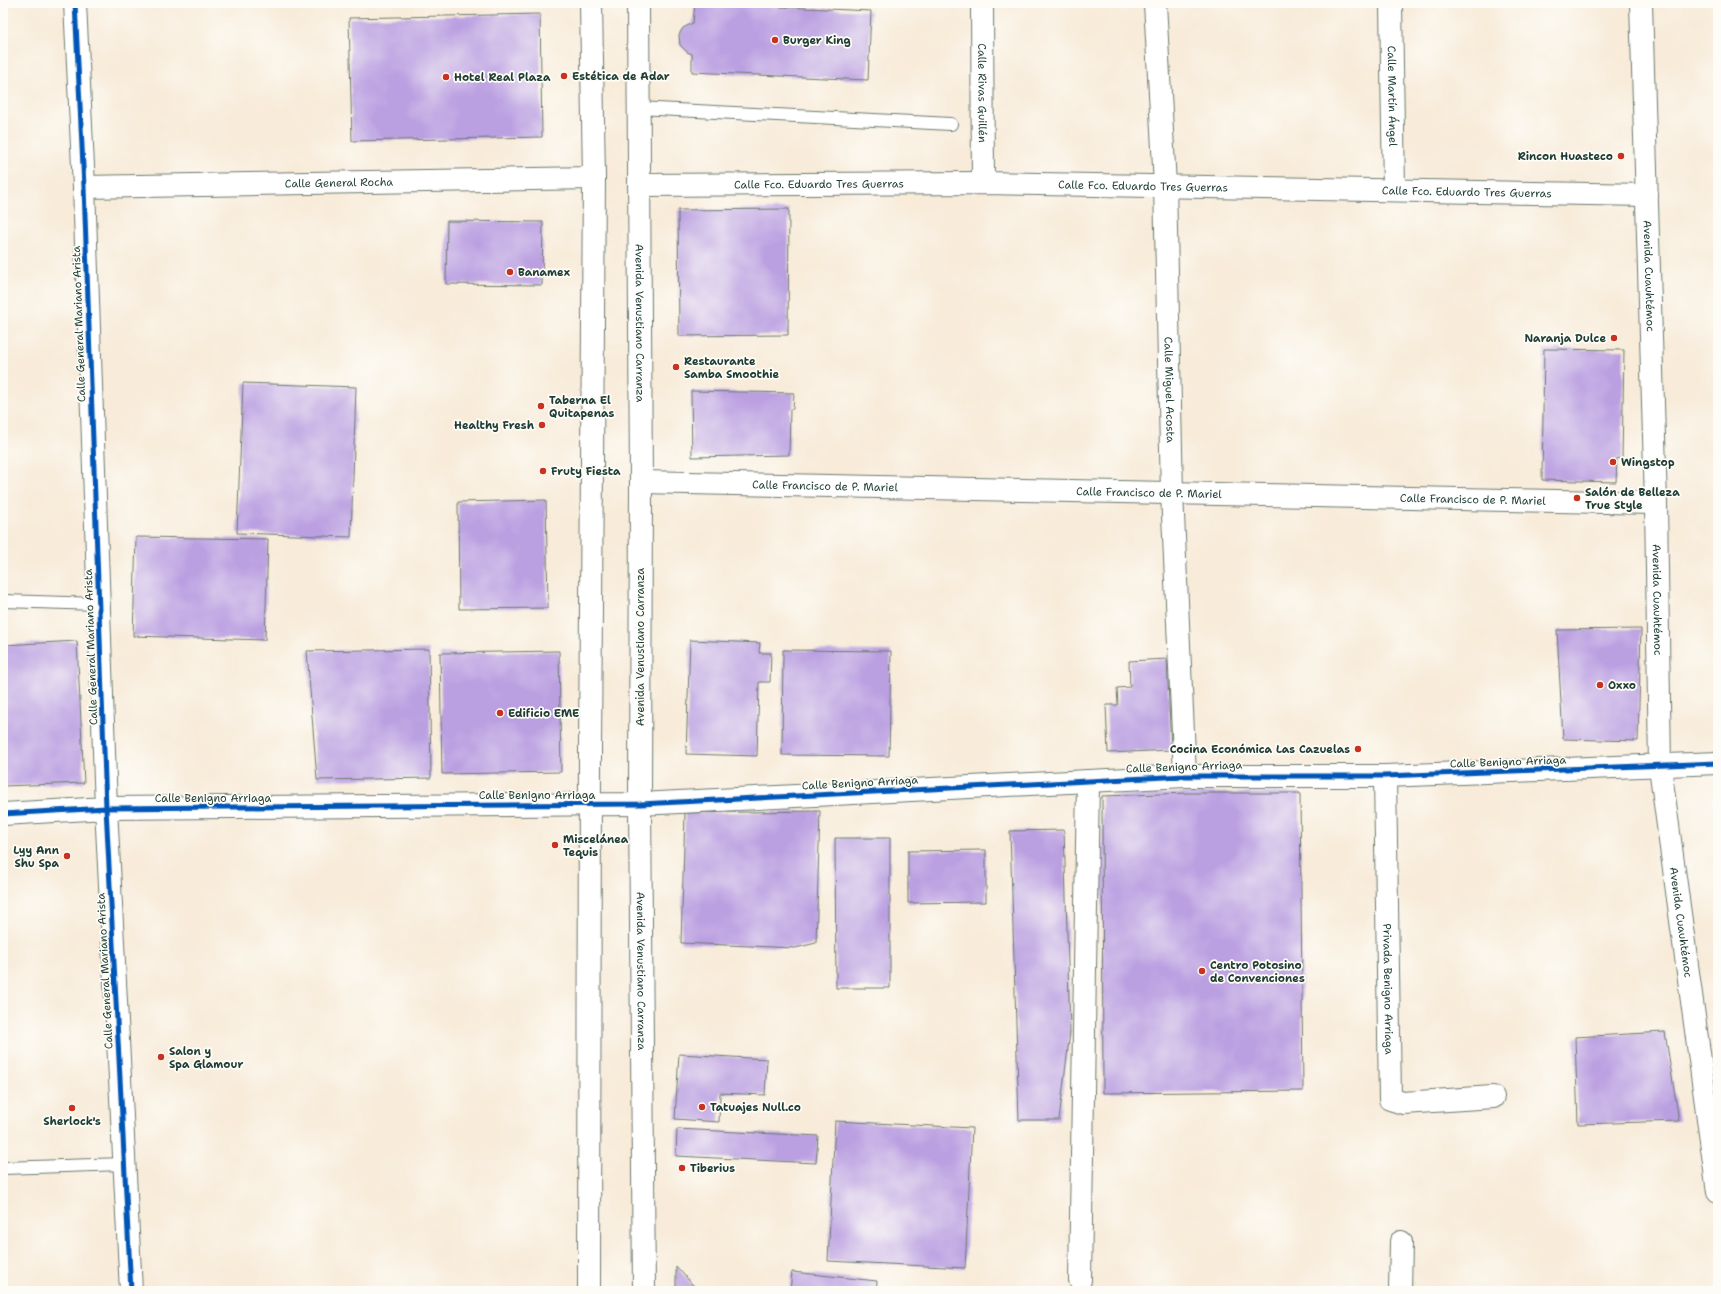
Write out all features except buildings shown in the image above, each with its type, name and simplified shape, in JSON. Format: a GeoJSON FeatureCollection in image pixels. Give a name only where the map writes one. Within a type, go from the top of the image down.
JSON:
{"type":"FeatureCollection","features":[{"type":"Feature","properties":{"kind":"street","name":"Calle General Mariano Arista"},"geometry":{"type":"LineString","coordinates":[[75,3],[84,187],[100,604],[106,808],[131,1291]]}},
{"type":"Feature","properties":{"kind":"street"},"geometry":{"type":"LineString","coordinates":[[589,1291],[594,178],[591,3]]}},
{"type":"Feature","properties":{"kind":"street","name":"Avenida Venustiano Carranza"},"geometry":{"type":"LineString","coordinates":[[638,3],[641,482],[640,804],[644,1291]]}},
{"type":"Feature","properties":{"kind":"street","name":"Calle Rivas Guillén"},"geometry":{"type":"LineString","coordinates":[[982,3],[983,183]]}},
{"type":"Feature","properties":{"kind":"street","name":"Calle Miguel Acosta"},"geometry":{"type":"LineString","coordinates":[[1155,3],[1165,185],[1172,493],[1185,776]]}},
{"type":"Feature","properties":{"kind":"street","name":"Calle Martín Ángel"},"geometry":{"type":"LineString","coordinates":[[1391,3],[1394,190]]}},
{"type":"Feature","properties":{"kind":"street","name":"Avenida Cuauhtémoc"},"geometry":{"type":"LineString","coordinates":[[1641,3],[1656,503],[1660,767],[1718,1192]]}},
{"type":"Feature","properties":{"kind":"street","name":"Calle General Rocha"},"geometry":{"type":"LineString","coordinates":[[84,187],[594,178]]}},
{"type":"Feature","properties":{"kind":"street","name":"Calle Fco. Eduardo Tres Guerras"},"geometry":{"type":"LineString","coordinates":[[639,185],[983,183],[1165,185],[1647,195]]}},
{"type":"Feature","properties":{"kind":"street","name":"Calle Francisco de P. Mariel"},"geometry":{"type":"LineString","coordinates":[[641,482],[1656,503]]}},
{"type":"Feature","properties":{"kind":"street","name":"Calle Benigno Arriaga"},"geometry":{"type":"LineString","coordinates":[[3,814],[106,808],[640,804],[1185,776],[1385,776],[1660,767],[1718,763]]}},
{"type":"Feature","properties":{"kind":"street","name":"Privada Benigno Arriaga"},"geometry":{"type":"LineString","coordinates":[[1385,776],[1390,1099],[1403,1102],[1493,1097]]}},
{"type":"Feature","properties":{"kind":"street"},"geometry":{"type":"LineString","coordinates":[[1080,1280],[1088,781]]}},
{"type":"Feature","properties":{"kind":"street"},"geometry":{"type":"LineString","coordinates":[[1400,1291],[1401,1242]]}},
{"type":"Feature","properties":{"kind":"lane"},"geometry":{"type":"LineString","coordinates":[[638,108],[951,124]]}},
{"type":"Feature","properties":{"kind":"lane"},"geometry":{"type":"LineString","coordinates":[[3,601],[100,604]]}},
{"type":"Feature","properties":{"kind":"lane"},"geometry":{"type":"LineString","coordinates":[[3,1168],[124,1164]]}},
{"type":"Feature","properties":{"kind":"cycle path"},"geometry":{"type":"LineString","coordinates":[[75,3],[84,187],[106,808],[131,1291]]}},
{"type":"Feature","properties":{"kind":"cycle path"},"geometry":{"type":"LineString","coordinates":[[3,814],[106,808],[640,804],[1185,776],[1385,776],[1718,763]]}},
{"type":"Feature","properties":{"kind":"place","name":"Burger King"},"geometry":{"type":"Point","coordinates":[775,40]}},
{"type":"Feature","properties":{"kind":"place","name":"Estética de Adar"},"geometry":{"type":"Point","coordinates":[564,76]}},
{"type":"Feature","properties":{"kind":"place","name":"Hotel Real Plaza"},"geometry":{"type":"Point","coordinates":[446,77]}},
{"type":"Feature","properties":{"kind":"place","name":"Rincon Huasteco"},"geometry":{"type":"Point","coordinates":[1621,156]}},
{"type":"Feature","properties":{"kind":"place","name":"Banamex"},"geometry":{"type":"Point","coordinates":[510,272]}},
{"type":"Feature","properties":{"kind":"place","name":"Naranja Dulce"},"geometry":{"type":"Point","coordinates":[1614,338]}},
{"type":"Feature","properties":{"kind":"place","name":"Restaurante Samba Smoothie"},"geometry":{"type":"Point","coordinates":[676,367]}},
{"type":"Feature","properties":{"kind":"place","name":"Taberna El Quitapenas"},"geometry":{"type":"Point","coordinates":[541,406]}},
{"type":"Feature","properties":{"kind":"place","name":"Healthy Fresh"},"geometry":{"type":"Point","coordinates":[542,425]}},
{"type":"Feature","properties":{"kind":"place","name":"Wingstop"},"geometry":{"type":"Point","coordinates":[1613,462]}},
{"type":"Feature","properties":{"kind":"place","name":"Fruty Fiesta"},"geometry":{"type":"Point","coordinates":[543,471]}},
{"type":"Feature","properties":{"kind":"place","name":"Salón de Belleza True Style"},"geometry":{"type":"Point","coordinates":[1577,498]}},
{"type":"Feature","properties":{"kind":"place","name":"Oxxo"},"geometry":{"type":"Point","coordinates":[1600,685]}},
{"type":"Feature","properties":{"kind":"place","name":"Edificio EME"},"geometry":{"type":"Point","coordinates":[500,713]}},
{"type":"Feature","properties":{"kind":"place","name":"Cocina Económica Las Cazuelas"},"geometry":{"type":"Point","coordinates":[1358,749]}},
{"type":"Feature","properties":{"kind":"place","name":"Miscelánea Tequis"},"geometry":{"type":"Point","coordinates":[555,845]}},
{"type":"Feature","properties":{"kind":"place","name":"Lyy Ann Shu Spa"},"geometry":{"type":"Point","coordinates":[67,856]}},
{"type":"Feature","properties":{"kind":"place","name":"Centro Potosino de Convenciones"},"geometry":{"type":"Point","coordinates":[1202,971]}},
{"type":"Feature","properties":{"kind":"place","name":"Salon y Spa Glamour"},"geometry":{"type":"Point","coordinates":[161,1057]}},
{"type":"Feature","properties":{"kind":"place","name":"Tatuajes Null.co"},"geometry":{"type":"Point","coordinates":[702,1107]}},
{"type":"Feature","properties":{"kind":"place","name":"Sherlock's"},"geometry":{"type":"Point","coordinates":[72,1108]}},
{"type":"Feature","properties":{"kind":"place","name":"Tiberius"},"geometry":{"type":"Point","coordinates":[682,1168]}}]}
